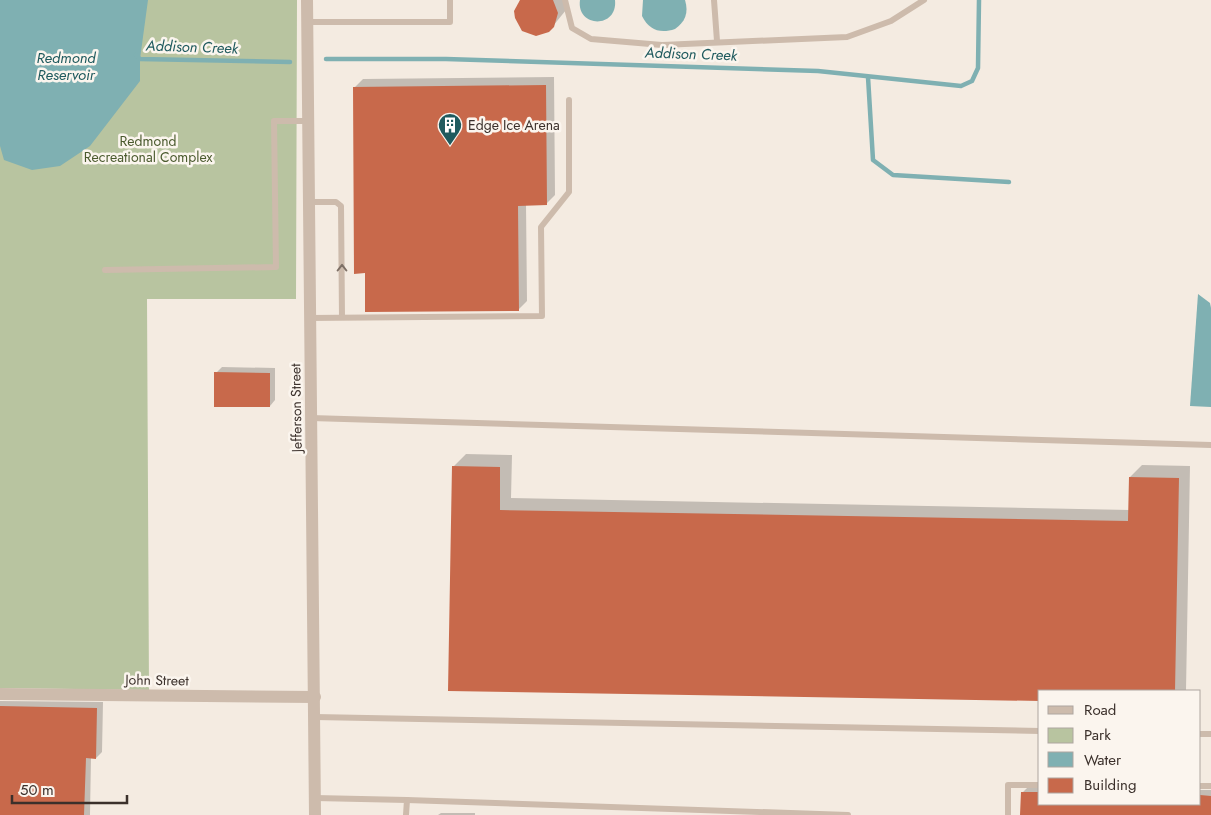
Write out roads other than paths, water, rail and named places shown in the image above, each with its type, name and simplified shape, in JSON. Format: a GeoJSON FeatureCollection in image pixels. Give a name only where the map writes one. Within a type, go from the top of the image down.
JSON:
{"type":"FeatureCollection","features":[{"type":"Feature","properties":{"kind":"street","name":"Jefferson Street"},"geometry":{"type":"LineString","coordinates":[[308,0],[316,815]]}},
{"type":"Feature","properties":{"kind":"street","name":"John Street"},"geometry":{"type":"LineString","coordinates":[[0,694],[314,697]]}},
{"type":"Feature","properties":{"kind":"lane"},"geometry":{"type":"LineString","coordinates":[[308,22],[450,22],[450,0]]}},
{"type":"Feature","properties":{"kind":"lane"},"geometry":{"type":"LineString","coordinates":[[566,0],[572,28],[591,39],[620,43],[662,45],[717,41],[847,37],[891,21],[924,0]]}},
{"type":"Feature","properties":{"kind":"lane"},"geometry":{"type":"LineString","coordinates":[[714,0],[717,41]]}},
{"type":"Feature","properties":{"kind":"lane"},"geometry":{"type":"LineString","coordinates":[[310,318],[542,316],[541,227],[569,192],[569,100]]}},
{"type":"Feature","properties":{"kind":"lane"},"geometry":{"type":"LineString","coordinates":[[105,270],[276,266],[274,121],[308,121]]}},
{"type":"Feature","properties":{"kind":"lane"},"geometry":{"type":"LineString","coordinates":[[309,202],[336,202],[342,206],[342,317]]}},
{"type":"Feature","properties":{"kind":"lane"},"geometry":{"type":"LineString","coordinates":[[312,418],[1211,445]]}},
{"type":"Feature","properties":{"kind":"lane"},"geometry":{"type":"LineString","coordinates":[[315,717],[1038,731]]}},
{"type":"Feature","properties":{"kind":"lane"},"geometry":{"type":"LineString","coordinates":[[1008,815],[1008,785],[1038,785]]}},
{"type":"Feature","properties":{"kind":"lane"},"geometry":{"type":"LineString","coordinates":[[315,798],[848,815]]}},
{"type":"Feature","properties":{"kind":"lane"},"geometry":{"type":"LineString","coordinates":[[406,815],[407,800]]}},
{"type":"Feature","properties":{"kind":"water","name":"Redmond Reservoir"},"geometry":{"type":"Polygon","coordinates":[[[0,0],[148,0],[140,59],[140,81],[90,146],[60,166],[32,170],[4,160],[0,146],[0,0]]]}},
{"type":"Feature","properties":{"kind":"water"},"geometry":{"type":"Polygon","coordinates":[[[580,0],[615,0],[614,9],[610,16],[604,20],[590,20],[584,16],[580,9],[580,0]]]}},
{"type":"Feature","properties":{"kind":"water"},"geometry":{"type":"Polygon","coordinates":[[[643,0],[685,0],[687,9],[685,17],[675,29],[656,30],[648,25],[642,16],[643,0]]]}},
{"type":"Feature","properties":{"kind":"water"},"geometry":{"type":"Polygon","coordinates":[[[1198,294],[1210,303],[1211,308],[1211,407],[1190,406],[1198,294]]]}},
{"type":"Feature","properties":{"kind":"waterway","name":"Addison Creek"},"geometry":{"type":"LineString","coordinates":[[326,59],[446,59],[818,71],[961,86],[972,81],[978,68],[979,0]]}},
{"type":"Feature","properties":{"kind":"waterway","name":"Addison Creek"},"geometry":{"type":"LineString","coordinates":[[136,55],[140,59],[290,62]]}},
{"type":"Feature","properties":{"kind":"waterway"},"geometry":{"type":"LineString","coordinates":[[868,77],[873,160],[893,175],[1009,182]]}},
{"type":"Feature","properties":{"kind":"place","name":"Edge Ice Arena"},"geometry":{"type":"Point","coordinates":[450,146]}},
{"type":"Feature","properties":{"kind":"park label","name":"Redmond Recreational Complex"},"geometry":{"type":"Point","coordinates":[148,150]}}]}
